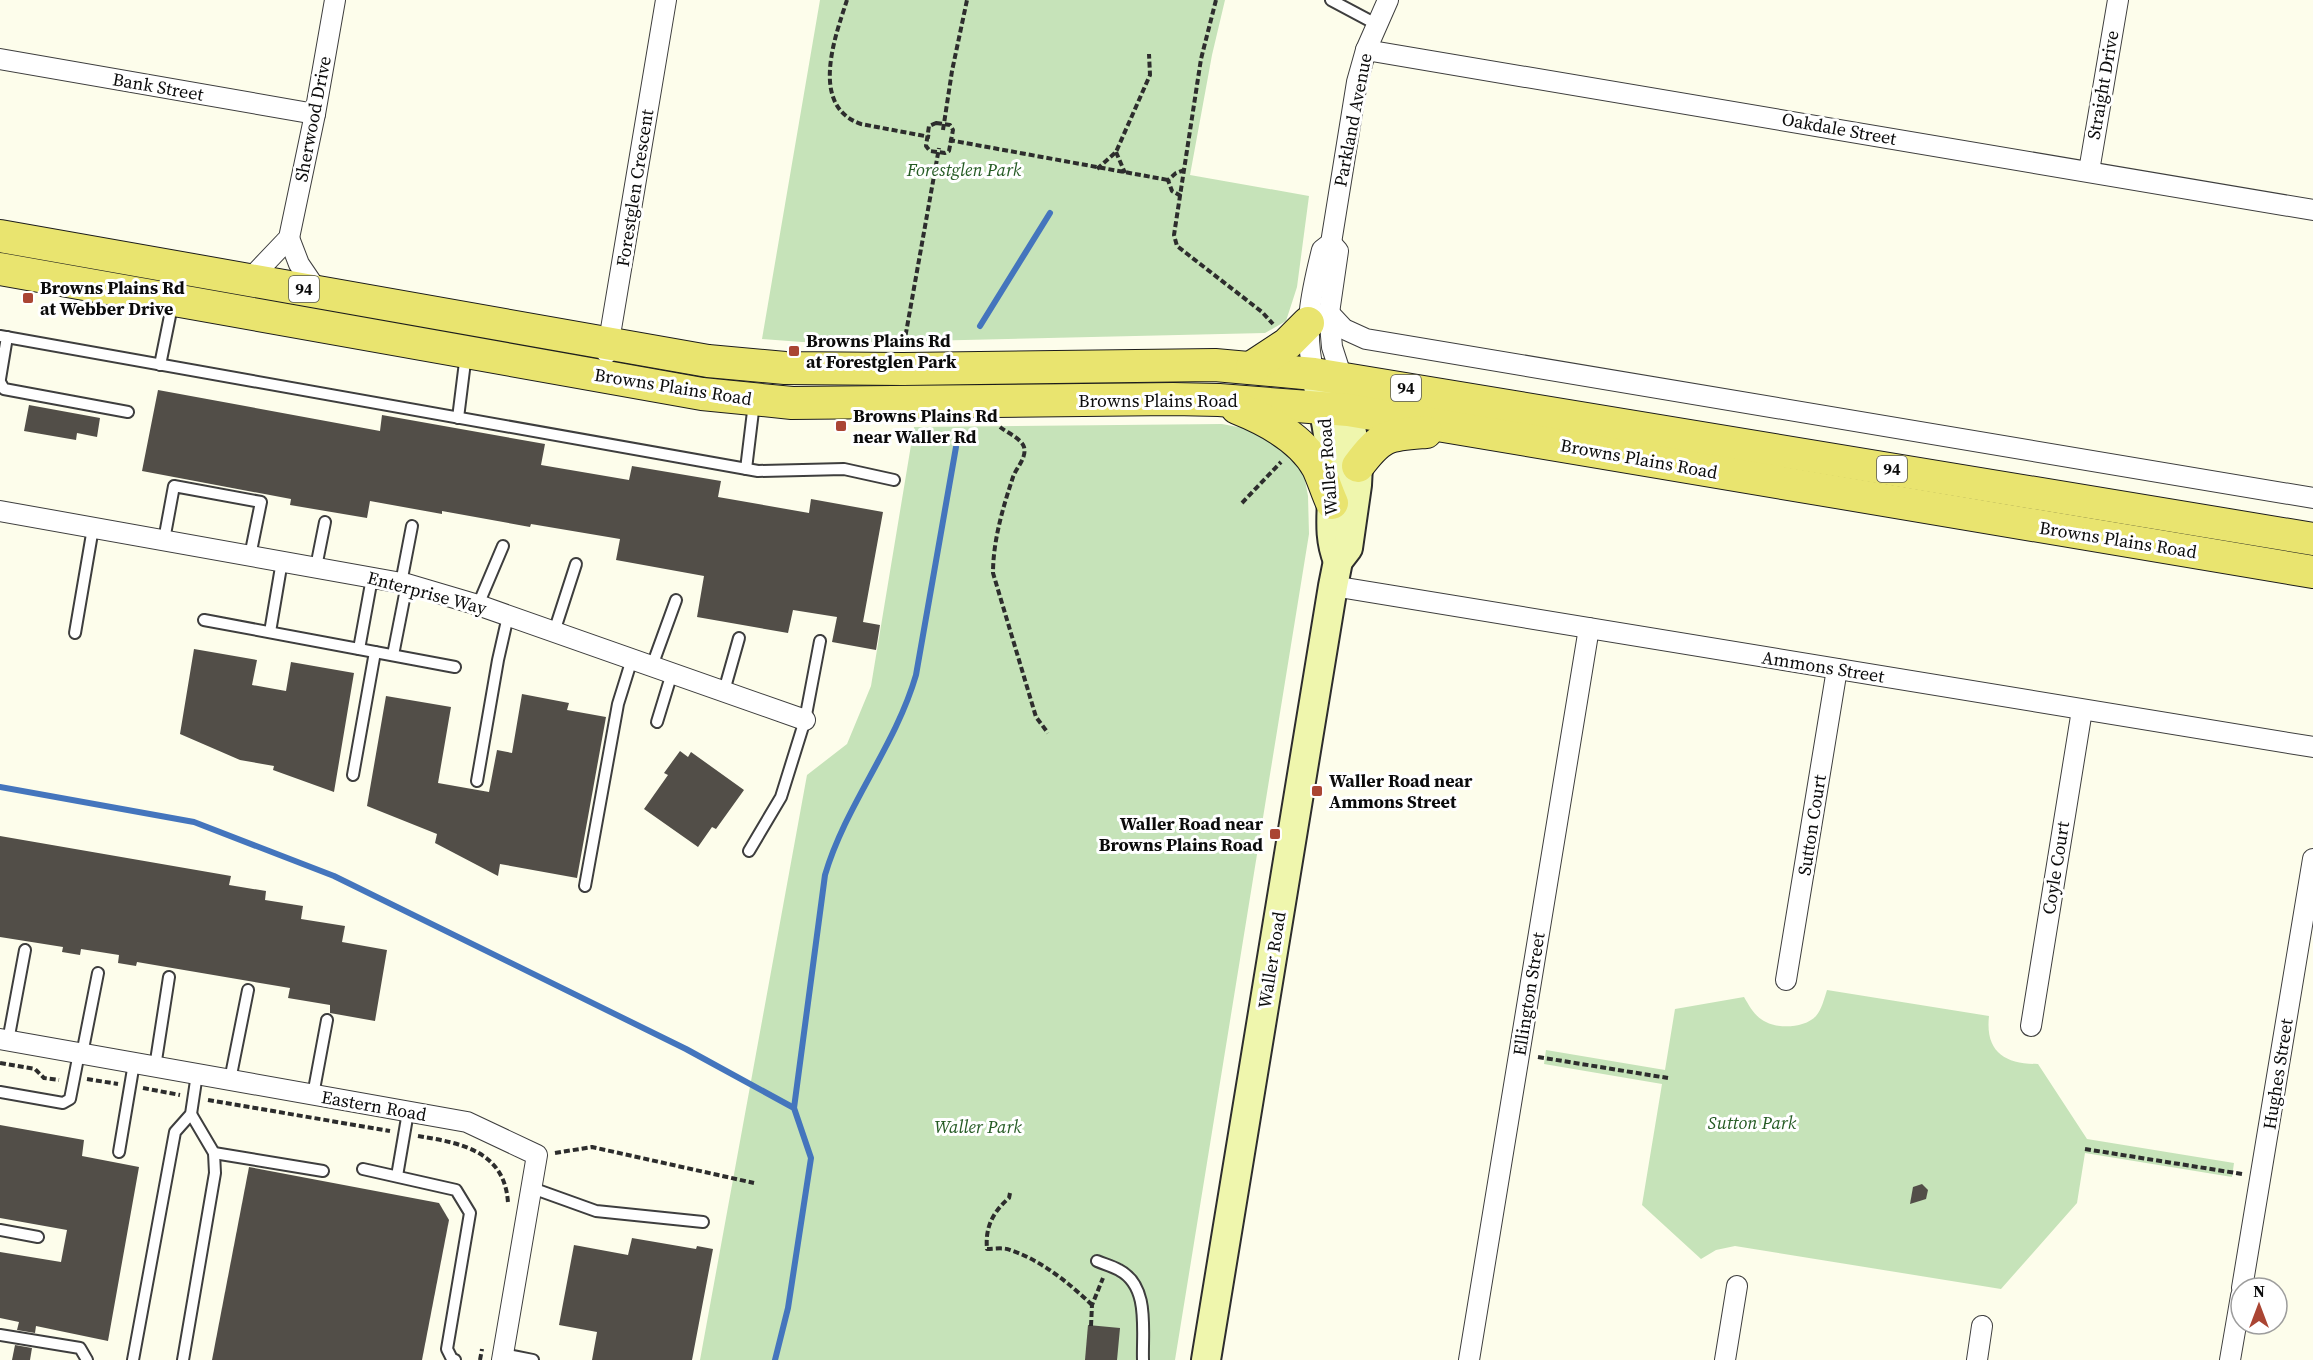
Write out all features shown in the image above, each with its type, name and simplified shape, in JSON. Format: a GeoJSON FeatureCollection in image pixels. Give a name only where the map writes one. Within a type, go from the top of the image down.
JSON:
{"type":"FeatureCollection","features":[{"type":"Feature","properties":{"kind":"main road","name":"Browns Plains Road"},"geometry":{"type":"LineString","coordinates":[[0,236],[708,361],[785,368],[903,369],[1175,364],[1251,367],[1328,376],[2313,539]]}},
{"type":"Feature","properties":{"kind":"main road","name":"Browns Plains Road"},"geometry":{"type":"LineString","coordinates":[[0,269],[174,298],[466,353],[702,394],[754,400],[792,403],[913,400],[1219,400],[1336,409],[2313,572]]}},
{"type":"Feature","properties":{"kind":"main road"},"geometry":{"type":"LineString","coordinates":[[1251,367],[1287,344],[1318,318]]}},
{"type":"Feature","properties":{"kind":"main road"},"geometry":{"type":"LineString","coordinates":[[1219,400],[1271,422],[1298,445],[1317,467],[1332,503]]}},
{"type":"Feature","properties":{"kind":"main road"},"geometry":{"type":"LineString","coordinates":[[1358,466],[1372,448],[1385,438],[1460,429]]}},
{"type":"Feature","properties":{"kind":"street","name":"Sherwood Drive"},"geometry":{"type":"LineString","coordinates":[[289,238],[315,114],[335,0]]}},
{"type":"Feature","properties":{"kind":"street","name":"Forestglen Crescent"},"geometry":{"type":"LineString","coordinates":[[603,376],[666,0]]}},
{"type":"Feature","properties":{"kind":"street","name":"Parkland Avenue"},"geometry":{"type":"LineString","coordinates":[[1328,376],[1332,347],[1311,299],[1322,250],[1331,243],[1357,82],[1366,50],[1388,0]]}},
{"type":"Feature","properties":{"kind":"street","name":"Straight Drive"},"geometry":{"type":"LineString","coordinates":[[2089,171],[2118,0]]}},
{"type":"Feature","properties":{"kind":"street","name":"Oakdale Street"},"geometry":{"type":"LineString","coordinates":[[1366,50],[2313,210]]}},
{"type":"Feature","properties":{"kind":"street","name":"Bank Street"},"geometry":{"type":"LineString","coordinates":[[0,59],[315,114]]}},
{"type":"Feature","properties":{"kind":"street"},"geometry":{"type":"LineString","coordinates":[[249,280],[289,238],[299,264],[318,292]]}},
{"type":"Feature","properties":{"kind":"street","name":"Parkland Avenue"},"geometry":{"type":"LineString","coordinates":[[1318,318],[1308,344],[1328,376]]}},
{"type":"Feature","properties":{"kind":"street"},"geometry":{"type":"LineString","coordinates":[[1318,318],[1352,334],[1387,342],[2313,498]]}},
{"type":"Feature","properties":{"kind":"street","name":"Waller Road"},"geometry":{"type":"LineString","coordinates":[[1328,376],[1336,409],[1358,466],[1348,548],[1335,574]]}},
{"type":"Feature","properties":{"kind":"street","name":"Waller Road"},"geometry":{"type":"LineString","coordinates":[[1206,1360],[1335,574],[1331,544],[1331,465],[1336,409]]}},
{"type":"Feature","properties":{"kind":"street","name":"Enterprise Way"},"geometry":{"type":"LineString","coordinates":[[0,511],[404,583],[478,605],[805,720]]}},
{"type":"Feature","properties":{"kind":"street","name":"Ammons Street"},"geometry":{"type":"LineString","coordinates":[[1335,574],[1589,628],[2313,747]]}},
{"type":"Feature","properties":{"kind":"street","name":"Ellington Street"},"geometry":{"type":"LineString","coordinates":[[1469,1360],[1589,628]]}},
{"type":"Feature","properties":{"kind":"street","name":"Sutton Court"},"geometry":{"type":"LineString","coordinates":[[1786,980],[1837,669]]}},
{"type":"Feature","properties":{"kind":"street","name":"Coyle Court"},"geometry":{"type":"LineString","coordinates":[[2031,1026],[2082,710]]}},
{"type":"Feature","properties":{"kind":"street","name":"Hughes Street"},"geometry":{"type":"LineString","coordinates":[[2244,1276],[2313,859]]}},
{"type":"Feature","properties":{"kind":"street","name":"Eastern Road"},"geometry":{"type":"LineString","coordinates":[[4,1040],[467,1122],[537,1155]]}},
{"type":"Feature","properties":{"kind":"street"},"geometry":{"type":"LineString","coordinates":[[502,1357],[537,1155]]}},
{"type":"Feature","properties":{"kind":"street"},"geometry":{"type":"LineString","coordinates":[[1725,1360],[1737,1286]]}},
{"type":"Feature","properties":{"kind":"street"},"geometry":{"type":"LineString","coordinates":[[1977,1360],[1982,1326]]}},
{"type":"Feature","properties":{"kind":"street"},"geometry":{"type":"LineString","coordinates":[[2230,1360],[2234,1336]]}},
{"type":"Feature","properties":{"kind":"lane"},"geometry":{"type":"LineString","coordinates":[[1331,0],[1376,24]]}},
{"type":"Feature","properties":{"kind":"lane"},"geometry":{"type":"LineString","coordinates":[[160,364],[174,298]]}},
{"type":"Feature","properties":{"kind":"lane"},"geometry":{"type":"LineString","coordinates":[[128,412],[4,389],[0,381],[3,336],[758,471],[844,469],[894,480]]}},
{"type":"Feature","properties":{"kind":"lane"},"geometry":{"type":"LineString","coordinates":[[458,418],[466,353]]}},
{"type":"Feature","properties":{"kind":"lane"},"geometry":{"type":"LineString","coordinates":[[746,469],[754,400]]}},
{"type":"Feature","properties":{"kind":"lane"},"geometry":{"type":"LineString","coordinates":[[164,540],[174,486],[261,502],[250,556]]}},
{"type":"Feature","properties":{"kind":"lane"},"geometry":{"type":"LineString","coordinates":[[316,567],[325,522]]}},
{"type":"Feature","properties":{"kind":"lane"},"geometry":{"type":"LineString","coordinates":[[393,656],[412,526]]}},
{"type":"Feature","properties":{"kind":"lane"},"geometry":{"type":"LineString","coordinates":[[75,633],[93,528]]}},
{"type":"Feature","properties":{"kind":"lane"},"geometry":{"type":"LineString","coordinates":[[478,605],[503,546]]}},
{"type":"Feature","properties":{"kind":"lane"},"geometry":{"type":"LineString","coordinates":[[270,632],[282,561]]}},
{"type":"Feature","properties":{"kind":"lane"},"geometry":{"type":"LineString","coordinates":[[554,632],[576,564]]}},
{"type":"Feature","properties":{"kind":"lane"},"geometry":{"type":"LineString","coordinates":[[359,649],[372,578]]}},
{"type":"Feature","properties":{"kind":"lane"},"geometry":{"type":"LineString","coordinates":[[652,666],[676,600]]}},
{"type":"Feature","properties":{"kind":"lane"},"geometry":{"type":"LineString","coordinates":[[477,781],[508,616]]}},
{"type":"Feature","properties":{"kind":"lane"},"geometry":{"type":"LineString","coordinates":[[204,620],[455,667]]}},
{"type":"Feature","properties":{"kind":"lane"},"geometry":{"type":"LineString","coordinates":[[724,691],[739,638]]}},
{"type":"Feature","properties":{"kind":"lane"},"geometry":{"type":"LineString","coordinates":[[749,851],[781,797],[805,720],[820,641]]}},
{"type":"Feature","properties":{"kind":"lane"},"geometry":{"type":"LineString","coordinates":[[353,775],[375,652]]}},
{"type":"Feature","properties":{"kind":"lane"},"geometry":{"type":"LineString","coordinates":[[585,886],[618,704],[632,659]]}},
{"type":"Feature","properties":{"kind":"lane"},"geometry":{"type":"LineString","coordinates":[[657,722],[672,673]]}},
{"type":"Feature","properties":{"kind":"lane"},"geometry":{"type":"LineString","coordinates":[[4,1040],[25,950]]}},
{"type":"Feature","properties":{"kind":"lane"},"geometry":{"type":"LineString","coordinates":[[0,1092],[63,1103],[70,1099],[98,973]]}},
{"type":"Feature","properties":{"kind":"lane"},"geometry":{"type":"LineString","coordinates":[[155,1066],[169,977]]}},
{"type":"Feature","properties":{"kind":"lane"},"geometry":{"type":"LineString","coordinates":[[230,1080],[248,990]]}},
{"type":"Feature","properties":{"kind":"lane"},"geometry":{"type":"LineString","coordinates":[[313,1095],[327,1020]]}},
{"type":"Feature","properties":{"kind":"lane"},"geometry":{"type":"LineString","coordinates":[[119,1152],[134,1063]]}},
{"type":"Feature","properties":{"kind":"lane"},"geometry":{"type":"LineString","coordinates":[[133,1360],[175,1132],[191,1114],[197,1074]]}},
{"type":"Feature","properties":{"kind":"lane"},"geometry":{"type":"LineString","coordinates":[[397,1176],[408,1112]]}},
{"type":"Feature","properties":{"kind":"lane"},"geometry":{"type":"LineString","coordinates":[[183,1360],[216,1173],[214,1153],[191,1114]]}},
{"type":"Feature","properties":{"kind":"lane"},"geometry":{"type":"LineString","coordinates":[[214,1153],[322,1172]]}},
{"type":"Feature","properties":{"kind":"lane"},"geometry":{"type":"LineString","coordinates":[[363,1169],[456,1190],[470,1213],[447,1349],[452,1359],[455,1360]]}},
{"type":"Feature","properties":{"kind":"lane"},"geometry":{"type":"LineString","coordinates":[[532,1188],[596,1211],[703,1222]]}},
{"type":"Feature","properties":{"kind":"lane"},"geometry":{"type":"LineString","coordinates":[[0,1230],[38,1237]]}},
{"type":"Feature","properties":{"kind":"lane"},"geometry":{"type":"LineString","coordinates":[[1097,1261],[1120,1270],[1132,1281],[1141,1295],[1143,1360]]}},
{"type":"Feature","properties":{"kind":"lane"},"geometry":{"type":"LineString","coordinates":[[0,1335],[80,1348],[87,1360]]}},
{"type":"Feature","properties":{"kind":"lane"},"geometry":{"type":"LineString","coordinates":[[502,1357],[533,1360]]}},
{"type":"Feature","properties":{"kind":"path"},"geometry":{"type":"LineString","coordinates":[[847,0],[832,48],[829,71],[833,94],[839,109],[851,121],[929,137]]}},
{"type":"Feature","properties":{"kind":"path"},"geometry":{"type":"LineString","coordinates":[[943,130],[952,71],[967,0]]}},
{"type":"Feature","properties":{"kind":"path"},"geometry":{"type":"LineString","coordinates":[[1216,0],[1201,59],[1174,235],[1177,246],[1262,312],[1276,327]]}},
{"type":"Feature","properties":{"kind":"path"},"geometry":{"type":"LineString","coordinates":[[1097,169],[1116,152],[1149,75],[1149,54]]}},
{"type":"Feature","properties":{"kind":"path"},"geometry":{"type":"LineString","coordinates":[[936,123],[950,125],[953,130],[949,151],[945,153],[939,150],[930,151],[926,146],[929,137],[929,126],[936,123]]}},
{"type":"Feature","properties":{"kind":"path"},"geometry":{"type":"LineString","coordinates":[[950,141],[1168,180]]}},
{"type":"Feature","properties":{"kind":"path"},"geometry":{"type":"LineString","coordinates":[[904,344],[939,150]]}},
{"type":"Feature","properties":{"kind":"path"},"geometry":{"type":"LineString","coordinates":[[1116,152],[1125,173]]}},
{"type":"Feature","properties":{"kind":"path"},"geometry":{"type":"LineString","coordinates":[[1168,180],[1184,170]]}},
{"type":"Feature","properties":{"kind":"path"},"geometry":{"type":"LineString","coordinates":[[1168,180],[1172,190],[1180,196]]}},
{"type":"Feature","properties":{"kind":"path"},"geometry":{"type":"LineString","coordinates":[[995,423],[1022,443],[1024,450],[1023,459],[1013,477],[993,552],[993,573],[1036,717],[1047,733]]}},
{"type":"Feature","properties":{"kind":"path"},"geometry":{"type":"LineString","coordinates":[[1242,503],[1269,473]]}},
{"type":"Feature","properties":{"kind":"path"},"geometry":{"type":"LineString","coordinates":[[1519,1054],[1668,1078]]}},
{"type":"Feature","properties":{"kind":"path"},"geometry":{"type":"LineString","coordinates":[[0,1063],[35,1069],[44,1077],[73,1083],[93,1079],[451,1141],[489,1159],[497,1168],[504,1182],[508,1211]]}},
{"type":"Feature","properties":{"kind":"path"},"geometry":{"type":"LineString","coordinates":[[537,1155],[592,1147],[754,1183]]}},
{"type":"Feature","properties":{"kind":"path"},"geometry":{"type":"LineString","coordinates":[[2085,1149],[2260,1178]]}},
{"type":"Feature","properties":{"kind":"path"},"geometry":{"type":"LineString","coordinates":[[1010,1193],[1009,1198],[996,1209],[986,1233],[987,1248],[1008,1249],[1039,1264],[1072,1286],[1092,1305]]}},
{"type":"Feature","properties":{"kind":"path"},"geometry":{"type":"LineString","coordinates":[[1091,1326],[1092,1305],[1108,1266]]}},
{"type":"Feature","properties":{"kind":"path"},"geometry":{"type":"LineString","coordinates":[[480,1360],[484,1338]]}},
{"type":"Feature","properties":{"kind":"green space","name":"Forestglen Park"},"geometry":{"type":"Polygon","coordinates":[[[820,0],[1225,0],[1212,55],[1190,175],[1309,196],[1297,287],[1286,321],[1265,333],[878,342],[802,342],[762,339],[820,0]]]}},
{"type":"Feature","properties":{"kind":"green space","name":"Waller Park"},"geometry":{"type":"Polygon","coordinates":[[[1222,424],[1269,433],[1286,446],[1304,475],[1308,496],[1309,534],[1175,1360],[700,1360],[807,775],[847,744],[871,686],[914,427],[1222,424]]]}},
{"type":"Feature","properties":{"kind":"green space","name":"Sutton Park"},"geometry":{"type":"Polygon","coordinates":[[[1827,990],[1989,1016],[1990,1039],[1994,1047],[2000,1054],[2016,1062],[2038,1064],[2087,1139],[2234,1163],[2232,1177],[2085,1153],[2077,1203],[2001,1289],[1735,1246],[1716,1250],[1701,1259],[1642,1205],[1662,1084],[1544,1064],[1546,1050],[1665,1070],[1675,1009],[1744,997],[1762,1020],[1778,1026],[1792,1026],[1805,1023],[1816,1016],[1827,990]]]}},
{"type":"Feature","properties":{"kind":"building"},"geometry":{"type":"Polygon","coordinates":[[[158,390],[380,431],[382,415],[545,444],[541,465],[629,480],[632,466],[721,481],[718,497],[809,513],[811,499],[883,512],[863,622],[880,625],[876,650],[832,642],[837,617],[793,610],[788,633],[697,617],[704,576],[616,560],[620,539],[531,524],[530,527],[442,511],[442,514],[370,501],[367,518],[290,505],[291,499],[142,471],[158,390]]]}},
{"type":"Feature","properties":{"kind":"building"},"geometry":{"type":"Polygon","coordinates":[[[29,405],[100,418],[97,437],[77,433],[76,440],[24,431],[29,405]]]}},
{"type":"Feature","properties":{"kind":"building"},"geometry":{"type":"Polygon","coordinates":[[[194,649],[257,660],[252,685],[286,691],[291,662],[354,673],[334,792],[273,770],[274,766],[240,760],[180,734],[194,649]]]}},
{"type":"Feature","properties":{"kind":"building"},"geometry":{"type":"Polygon","coordinates":[[[522,694],[569,703],[567,710],[606,717],[577,878],[500,864],[498,876],[435,843],[437,834],[367,806],[386,696],[451,707],[438,783],[489,792],[497,750],[512,753],[522,694]]]}},
{"type":"Feature","properties":{"kind":"building"},"geometry":{"type":"Polygon","coordinates":[[[680,751],[688,757],[691,752],[744,790],[716,829],[712,827],[698,847],[644,809],[668,775],[664,773],[680,751]]]}},
{"type":"Feature","properties":{"kind":"building"},"geometry":{"type":"Polygon","coordinates":[[[0,836],[231,876],[229,885],[266,891],[265,900],[303,906],[301,919],[345,926],[342,942],[387,950],[375,1021],[330,1013],[330,1005],[288,998],[290,988],[137,962],[136,966],[118,963],[119,955],[81,949],[80,955],[62,952],[63,947],[0,937],[0,836]]]}},
{"type":"Feature","properties":{"kind":"building"},"geometry":{"type":"Polygon","coordinates":[[[0,1125],[84,1140],[82,1156],[139,1167],[108,1341],[36,1326],[35,1333],[17,1330],[19,1322],[0,1318],[0,1252],[61,1262],[67,1230],[0,1218],[0,1125]]]}},
{"type":"Feature","properties":{"kind":"building"},"geometry":{"type":"Polygon","coordinates":[[[249,1167],[439,1203],[449,1220],[422,1360],[212,1360],[249,1167]]]}},
{"type":"Feature","properties":{"kind":"building"},"geometry":{"type":"Polygon","coordinates":[[[1922,1184],[1928,1190],[1926,1199],[1910,1204],[1913,1187],[1922,1184]]]}},
{"type":"Feature","properties":{"kind":"building"},"geometry":{"type":"Polygon","coordinates":[[[632,1238],[696,1249],[697,1246],[713,1249],[692,1360],[592,1360],[597,1332],[559,1325],[574,1245],[628,1255],[632,1238]]]}},
{"type":"Feature","properties":{"kind":"building"},"geometry":{"type":"Polygon","coordinates":[[[1088,1325],[1120,1328],[1117,1360],[1085,1360],[1088,1325]]]}},
{"type":"Feature","properties":{"kind":"building"},"geometry":{"type":"Polygon","coordinates":[[[15,1345],[32,1348],[30,1360],[12,1360],[15,1345]]]}},
{"type":"Feature","properties":{"kind":"waterway"},"geometry":{"type":"LineString","coordinates":[[980,326],[1050,213]]}},
{"type":"Feature","properties":{"kind":"waterway"},"geometry":{"type":"LineString","coordinates":[[794,1108],[825,875],[845,824],[896,727],[916,675],[956,447]]}},
{"type":"Feature","properties":{"kind":"waterway"},"geometry":{"type":"LineString","coordinates":[[0,787],[194,822],[334,876],[686,1049],[794,1108],[811,1158],[788,1308],[775,1360]]}},
{"type":"Feature","properties":{"kind":"place","name":"Browns Plains Rd at Webber Drive"},"geometry":{"type":"Point","coordinates":[28,298]}},
{"type":"Feature","properties":{"kind":"place","name":"Browns Plains Rd at Forestglen Park"},"geometry":{"type":"Point","coordinates":[794,351]}},
{"type":"Feature","properties":{"kind":"place","name":"Browns Plains Rd near Waller Rd"},"geometry":{"type":"Point","coordinates":[841,426]}},
{"type":"Feature","properties":{"kind":"place","name":"Waller Road near Ammons Street"},"geometry":{"type":"Point","coordinates":[1317,791]}},
{"type":"Feature","properties":{"kind":"place","name":"Waller Road near Browns Plains Road"},"geometry":{"type":"Point","coordinates":[1275,834]}}]}
